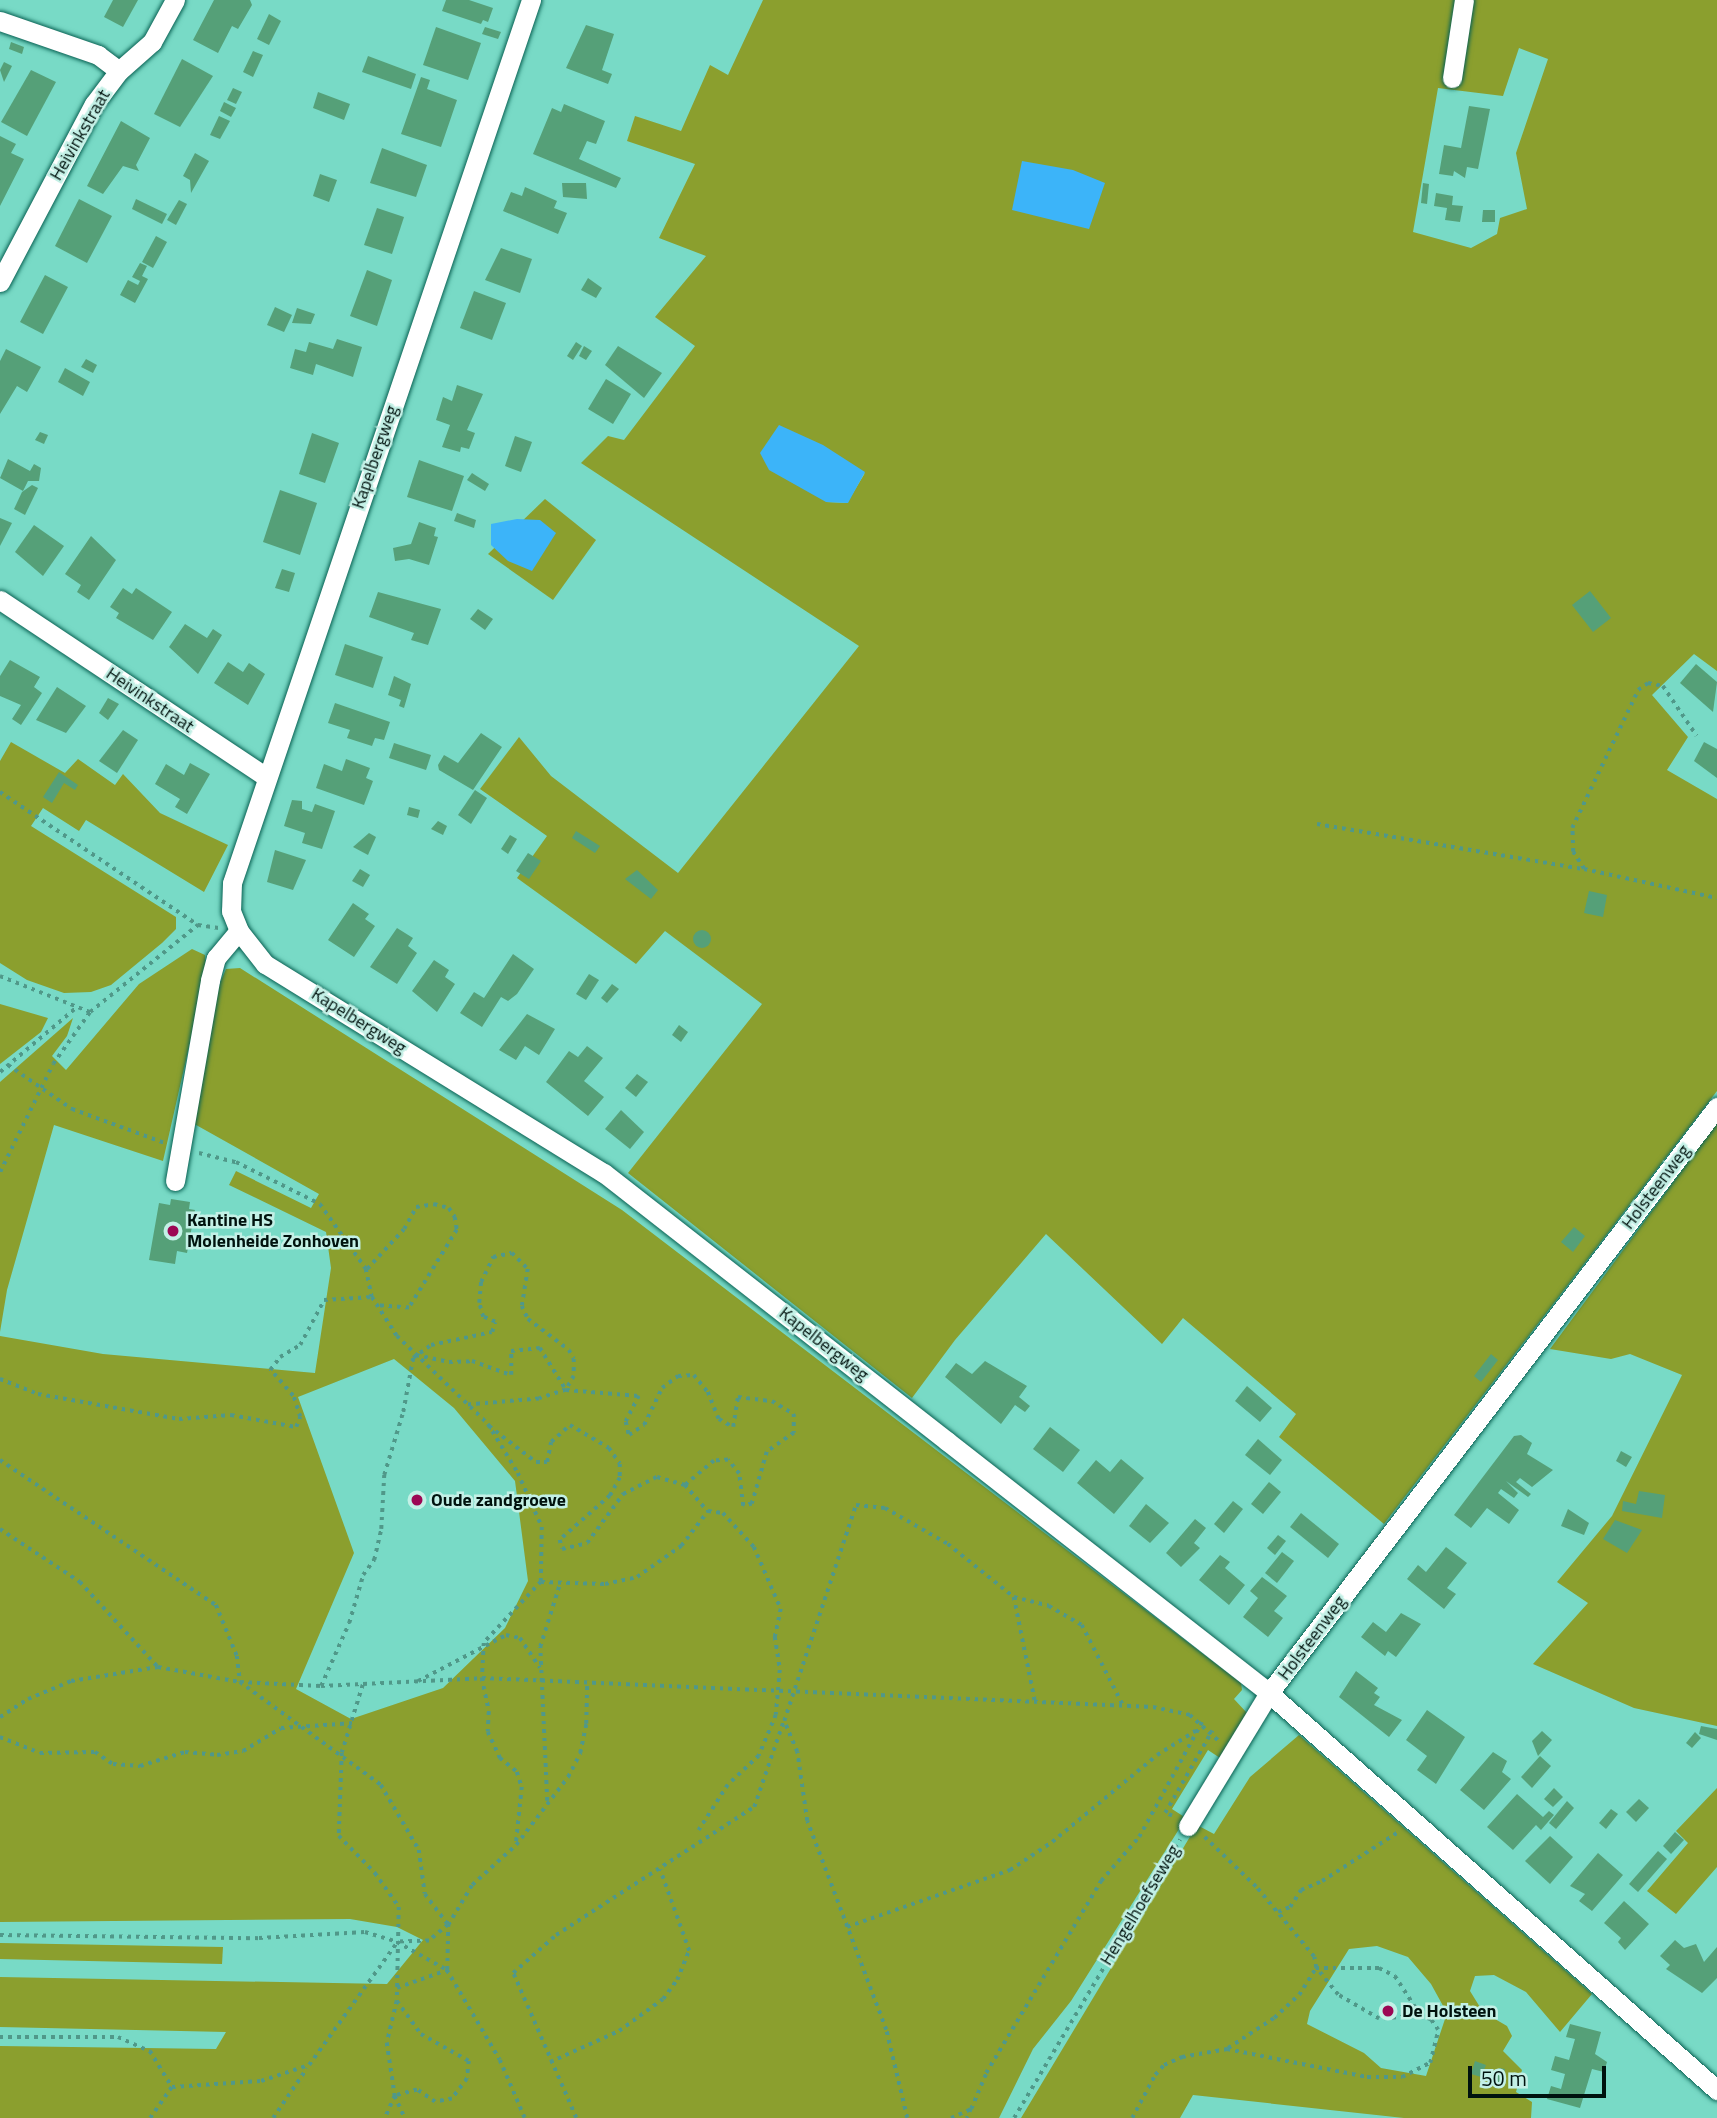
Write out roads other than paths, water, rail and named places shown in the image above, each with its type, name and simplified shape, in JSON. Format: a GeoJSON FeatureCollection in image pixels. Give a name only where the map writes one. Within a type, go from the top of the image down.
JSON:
{"type":"FeatureCollection","features":[{"type":"Feature","properties":{"kind":"street","name":"Heivinkstraat"},"geometry":{"type":"LineString","coordinates":[[0,282],[94,104],[118,71],[152,42],[175,0]]}},
{"type":"Feature","properties":{"kind":"street","name":"Kapelbergweg"},"geometry":{"type":"LineString","coordinates":[[531,0],[232,883],[231,911],[239,931],[265,964],[604,1173],[1269,1693]]}},
{"type":"Feature","properties":{"kind":"street"},"geometry":{"type":"LineString","coordinates":[[1452,78],[1464,0]]}},
{"type":"Feature","properties":{"kind":"street"},"geometry":{"type":"LineString","coordinates":[[0,21],[98,55],[118,71]]}},
{"type":"Feature","properties":{"kind":"street","name":"Heivinkstraat"},"geometry":{"type":"LineString","coordinates":[[0,600],[266,778]]}},
{"type":"Feature","properties":{"kind":"street"},"geometry":{"type":"LineString","coordinates":[[175,1181],[216,958],[239,931]]}},
{"type":"Feature","properties":{"kind":"street","name":"Holsteenweg"},"geometry":{"type":"LineString","coordinates":[[1717,1107],[1269,1693],[1717,2090]]}},
{"type":"Feature","properties":{"kind":"street","name":"Hengelhoefseweg"},"geometry":{"type":"LineString","coordinates":[[1188,1826],[1269,1693]]}},
{"type":"Feature","properties":{"kind":"water"},"geometry":{"type":"Polygon","coordinates":[[[1022,161],[1073,170],[1105,183],[1089,229],[1012,210],[1022,161]]]}},
{"type":"Feature","properties":{"kind":"water"},"geometry":{"type":"Polygon","coordinates":[[[779,425],[823,445],[865,472],[848,503],[826,502],[769,470],[760,453],[779,425]]]}},
{"type":"Feature","properties":{"kind":"water"},"geometry":{"type":"Polygon","coordinates":[[[517,519],[540,520],[556,533],[532,571],[508,561],[491,545],[491,524],[517,519]]]}},
{"type":"Feature","properties":{"kind":"place","name":"Kantine HS Molenheide Zonhoven"},"geometry":{"type":"Point","coordinates":[173,1231]}},
{"type":"Feature","properties":{"kind":"place","name":"Oude zandgroeve"},"geometry":{"type":"Point","coordinates":[417,1500]}},
{"type":"Feature","properties":{"kind":"place","name":"De Holsteen"},"geometry":{"type":"Point","coordinates":[1388,2011]}}]}
